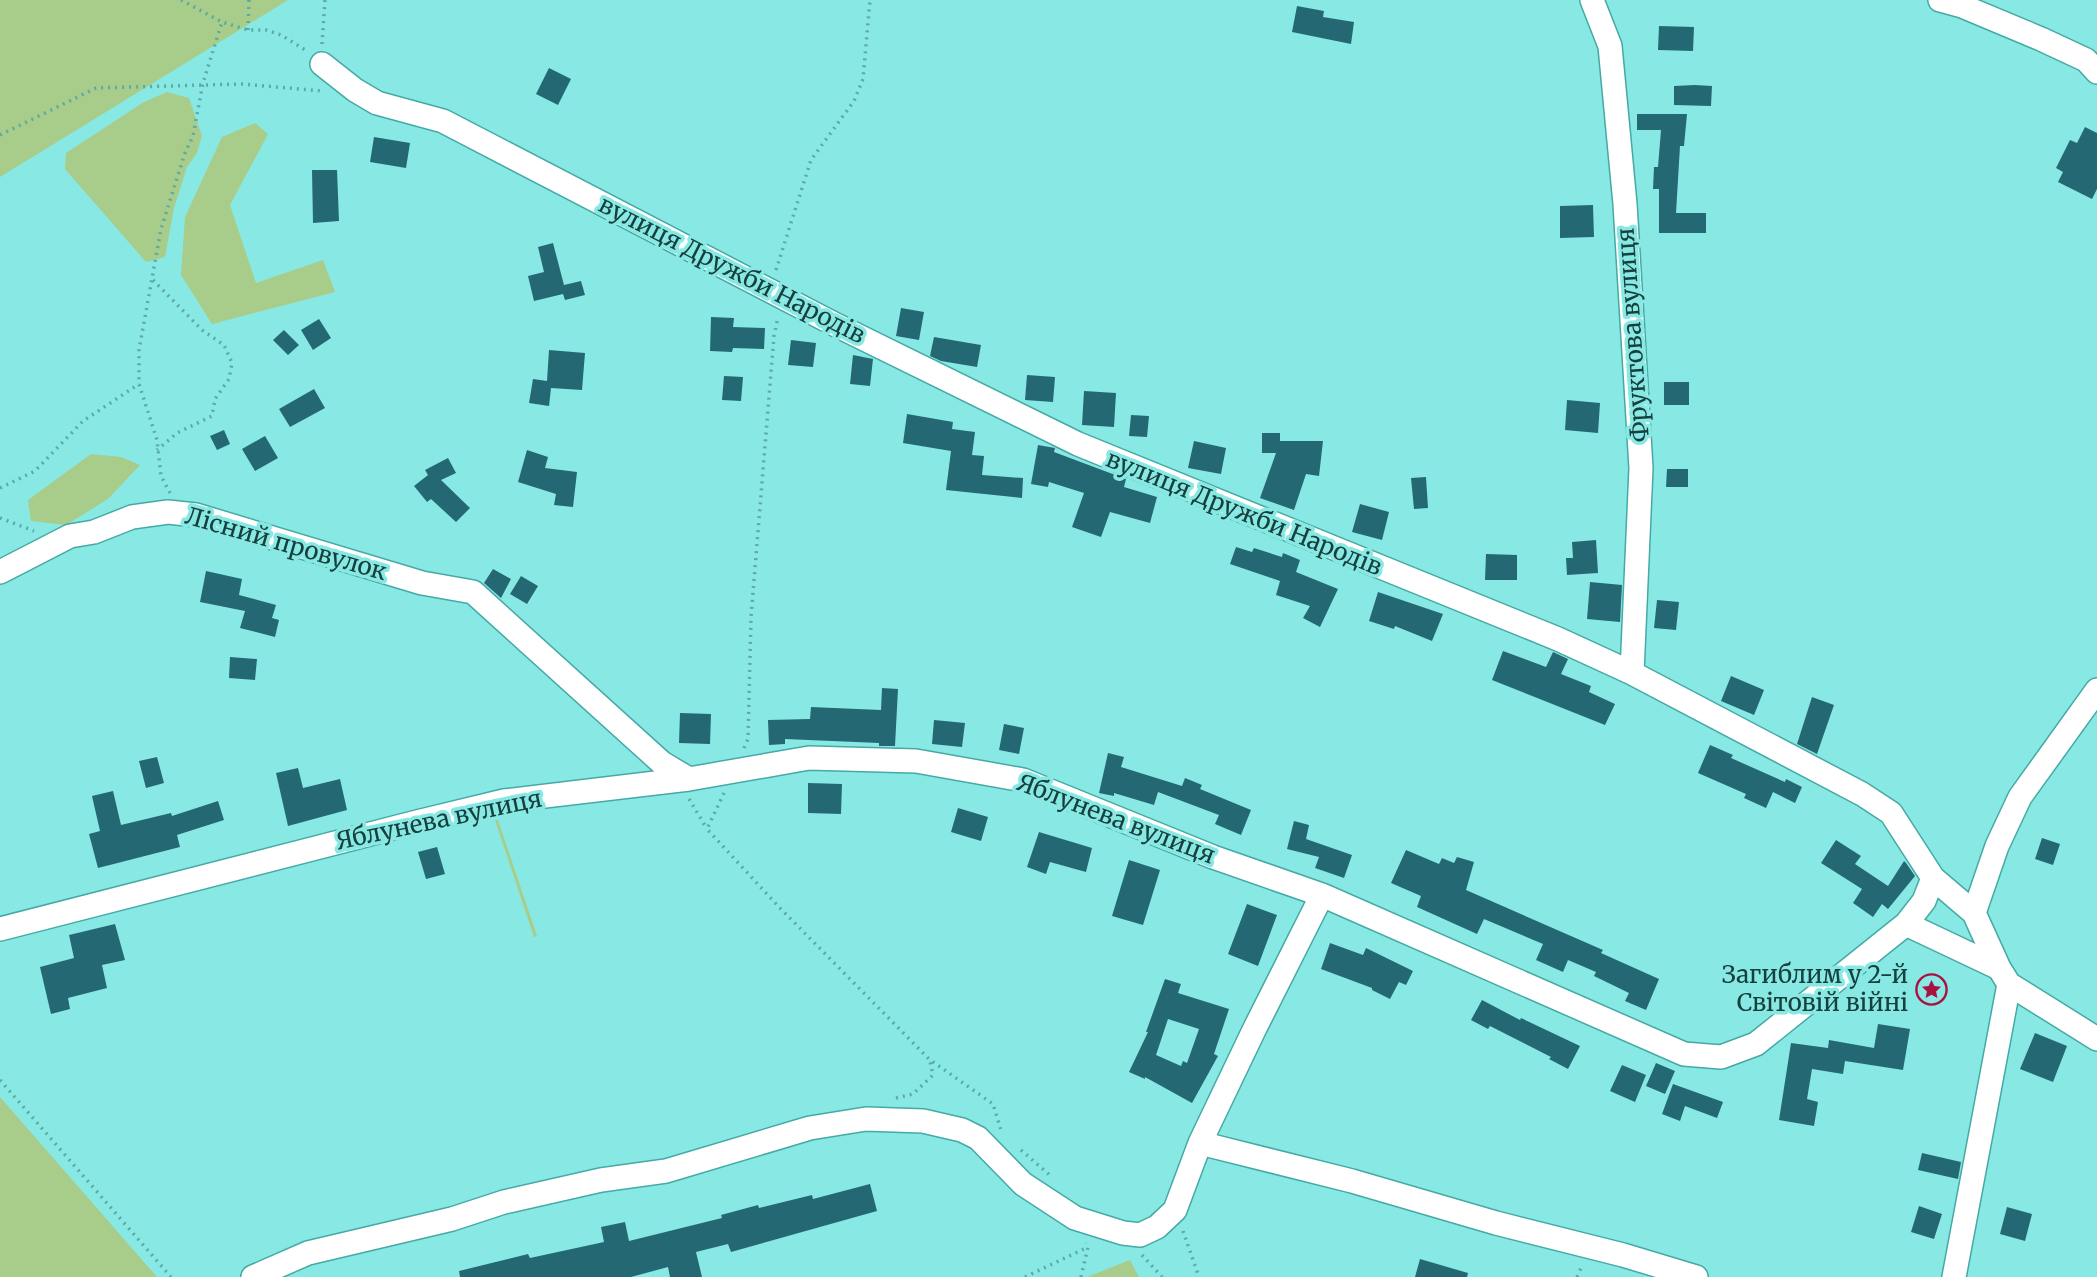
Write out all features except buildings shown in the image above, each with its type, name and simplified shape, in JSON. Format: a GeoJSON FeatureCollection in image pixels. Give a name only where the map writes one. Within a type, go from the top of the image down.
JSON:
{"type":"FeatureCollection","features":[{"type":"Feature","properties":{"kind":"street","name":"Фруктова вулиця"},"geometry":{"type":"LineString","coordinates":[[1592,0],[1611,59],[1625,204],[1641,468],[1632,673]]}},
{"type":"Feature","properties":{"kind":"street"},"geometry":{"type":"LineString","coordinates":[[1940,0],[1962,6],[2041,39],[2086,60],[2097,72]]}},
{"type":"Feature","properties":{"kind":"street","name":"вулиця Дружби Народів"},"geometry":{"type":"LineString","coordinates":[[322,64],[355,90],[377,103],[443,121],[774,292],[1078,444],[1558,639],[1632,673],[1862,794],[1891,813],[1933,878],[1973,913],[2004,976]]}},
{"type":"Feature","properties":{"kind":"street","name":"Лісний провулок"},"geometry":{"type":"LineString","coordinates":[[0,572],[69,536],[94,532],[132,517],[168,512],[196,515],[422,583],[473,592],[683,779]]}},
{"type":"Feature","properties":{"kind":"street"},"geometry":{"type":"LineString","coordinates":[[1973,913],[1997,846],[2020,797],[2097,690]]}},
{"type":"Feature","properties":{"kind":"street","name":"Яблунева вулиця"},"geometry":{"type":"LineString","coordinates":[[0,929],[504,801],[683,779],[809,758],[916,761],[1023,780],[1213,856],[1322,895],[1684,1054],[1721,1057],[1756,1044],[1906,924],[1924,901],[1933,878]]}},
{"type":"Feature","properties":{"kind":"street"},"geometry":{"type":"LineString","coordinates":[[253,1277],[308,1253],[452,1219],[504,1202],[601,1180],[666,1171],[810,1128],[866,1119],[923,1121],[962,1130],[978,1138],[1023,1184],[1075,1218],[1123,1233],[1140,1235],[1157,1227],[1175,1210],[1200,1143],[1322,895]]}},
{"type":"Feature","properties":{"kind":"street"},"geometry":{"type":"LineString","coordinates":[[1906,924],[2004,976],[2097,1039]]}},
{"type":"Feature","properties":{"kind":"street"},"geometry":{"type":"LineString","coordinates":[[1954,1277],[2004,976]]}},
{"type":"Feature","properties":{"kind":"street"},"geometry":{"type":"LineString","coordinates":[[1200,1143],[1352,1181],[1509,1227],[1623,1255],[1696,1277]]}},
{"type":"Feature","properties":{"kind":"path"},"geometry":{"type":"LineString","coordinates":[[181,0],[222,22],[248,30],[266,30],[281,35],[299,44],[322,64]]}},
{"type":"Feature","properties":{"kind":"path"},"geometry":{"type":"LineString","coordinates":[[248,30],[249,0]]}},
{"type":"Feature","properties":{"kind":"path"},"geometry":{"type":"LineString","coordinates":[[322,64],[325,0]]}},
{"type":"Feature","properties":{"kind":"path"},"geometry":{"type":"LineString","coordinates":[[708,830],[748,740],[754,576],[774,336],[774,292],[779,266],[786,233],[811,160],[854,101],[863,79],[870,0]]}},
{"type":"Feature","properties":{"kind":"path"},"geometry":{"type":"LineString","coordinates":[[196,515],[168,490],[161,476],[153,426],[139,384],[139,350],[161,229],[193,136],[203,83],[222,22]]}},
{"type":"Feature","properties":{"kind":"path"},"geometry":{"type":"LineString","coordinates":[[0,135],[96,88],[203,83],[315,91],[355,90]]}},
{"type":"Feature","properties":{"kind":"path"},"geometry":{"type":"LineString","coordinates":[[152,279],[202,330],[223,345],[233,363],[229,379],[215,399],[212,416],[177,433],[158,450]]}},
{"type":"Feature","properties":{"kind":"path"},"geometry":{"type":"LineString","coordinates":[[0,488],[35,471],[83,421],[139,384]]}},
{"type":"Feature","properties":{"kind":"path"},"geometry":{"type":"LineString","coordinates":[[683,779],[708,830],[778,906],[929,1059],[993,1104],[1003,1135]]}},
{"type":"Feature","properties":{"kind":"path"},"geometry":{"type":"LineString","coordinates":[[866,1119],[886,1100],[914,1094],[933,1075],[929,1059]]}},
{"type":"Feature","properties":{"kind":"path"},"geometry":{"type":"LineString","coordinates":[[0,1080],[171,1277]]}},
{"type":"Feature","properties":{"kind":"path"},"geometry":{"type":"LineString","coordinates":[[1012,1143],[1050,1174]]}},
{"type":"Feature","properties":{"kind":"path"},"geometry":{"type":"LineString","coordinates":[[1175,1210],[1199,1277]]}},
{"type":"Feature","properties":{"kind":"path"},"geometry":{"type":"LineString","coordinates":[[1025,1277],[1088,1247],[1103,1234],[1123,1233]]}},
{"type":"Feature","properties":{"kind":"green space"},"geometry":{"type":"Polygon","coordinates":[[[0,0],[288,0],[0,177],[0,0]]]}},
{"type":"Feature","properties":{"kind":"green space"},"geometry":{"type":"Polygon","coordinates":[[[167,92],[189,98],[202,136],[197,153],[187,167],[174,208],[165,257],[146,262],[65,169],[66,153],[144,102],[167,92]]]}},
{"type":"Feature","properties":{"kind":"green space"},"geometry":{"type":"Polygon","coordinates":[[[255,123],[268,134],[230,205],[256,283],[323,260],[335,292],[212,324],[181,275],[185,217],[222,137],[255,123]]]}},
{"type":"Feature","properties":{"kind":"green space"},"geometry":{"type":"Polygon","coordinates":[[[91,454],[121,457],[140,465],[108,499],[66,525],[31,521],[28,500],[91,454]]]}},
{"type":"Feature","properties":{"kind":"green space"},"geometry":{"type":"Polygon","coordinates":[[[495,820],[498,820],[537,936],[534,937],[495,820]]]}},
{"type":"Feature","properties":{"kind":"green space"},"geometry":{"type":"Polygon","coordinates":[[[0,1097],[157,1277],[0,1277],[0,1097]]]}},
{"type":"Feature","properties":{"kind":"green space"},"geometry":{"type":"Polygon","coordinates":[[[1130,1260],[1139,1277],[1087,1277],[1130,1260]]]}},
{"type":"Feature","properties":{"kind":"place","name":"Загиблим у 2-й Світовій війні"},"geometry":{"type":"Point","coordinates":[1931,989]}}]}
